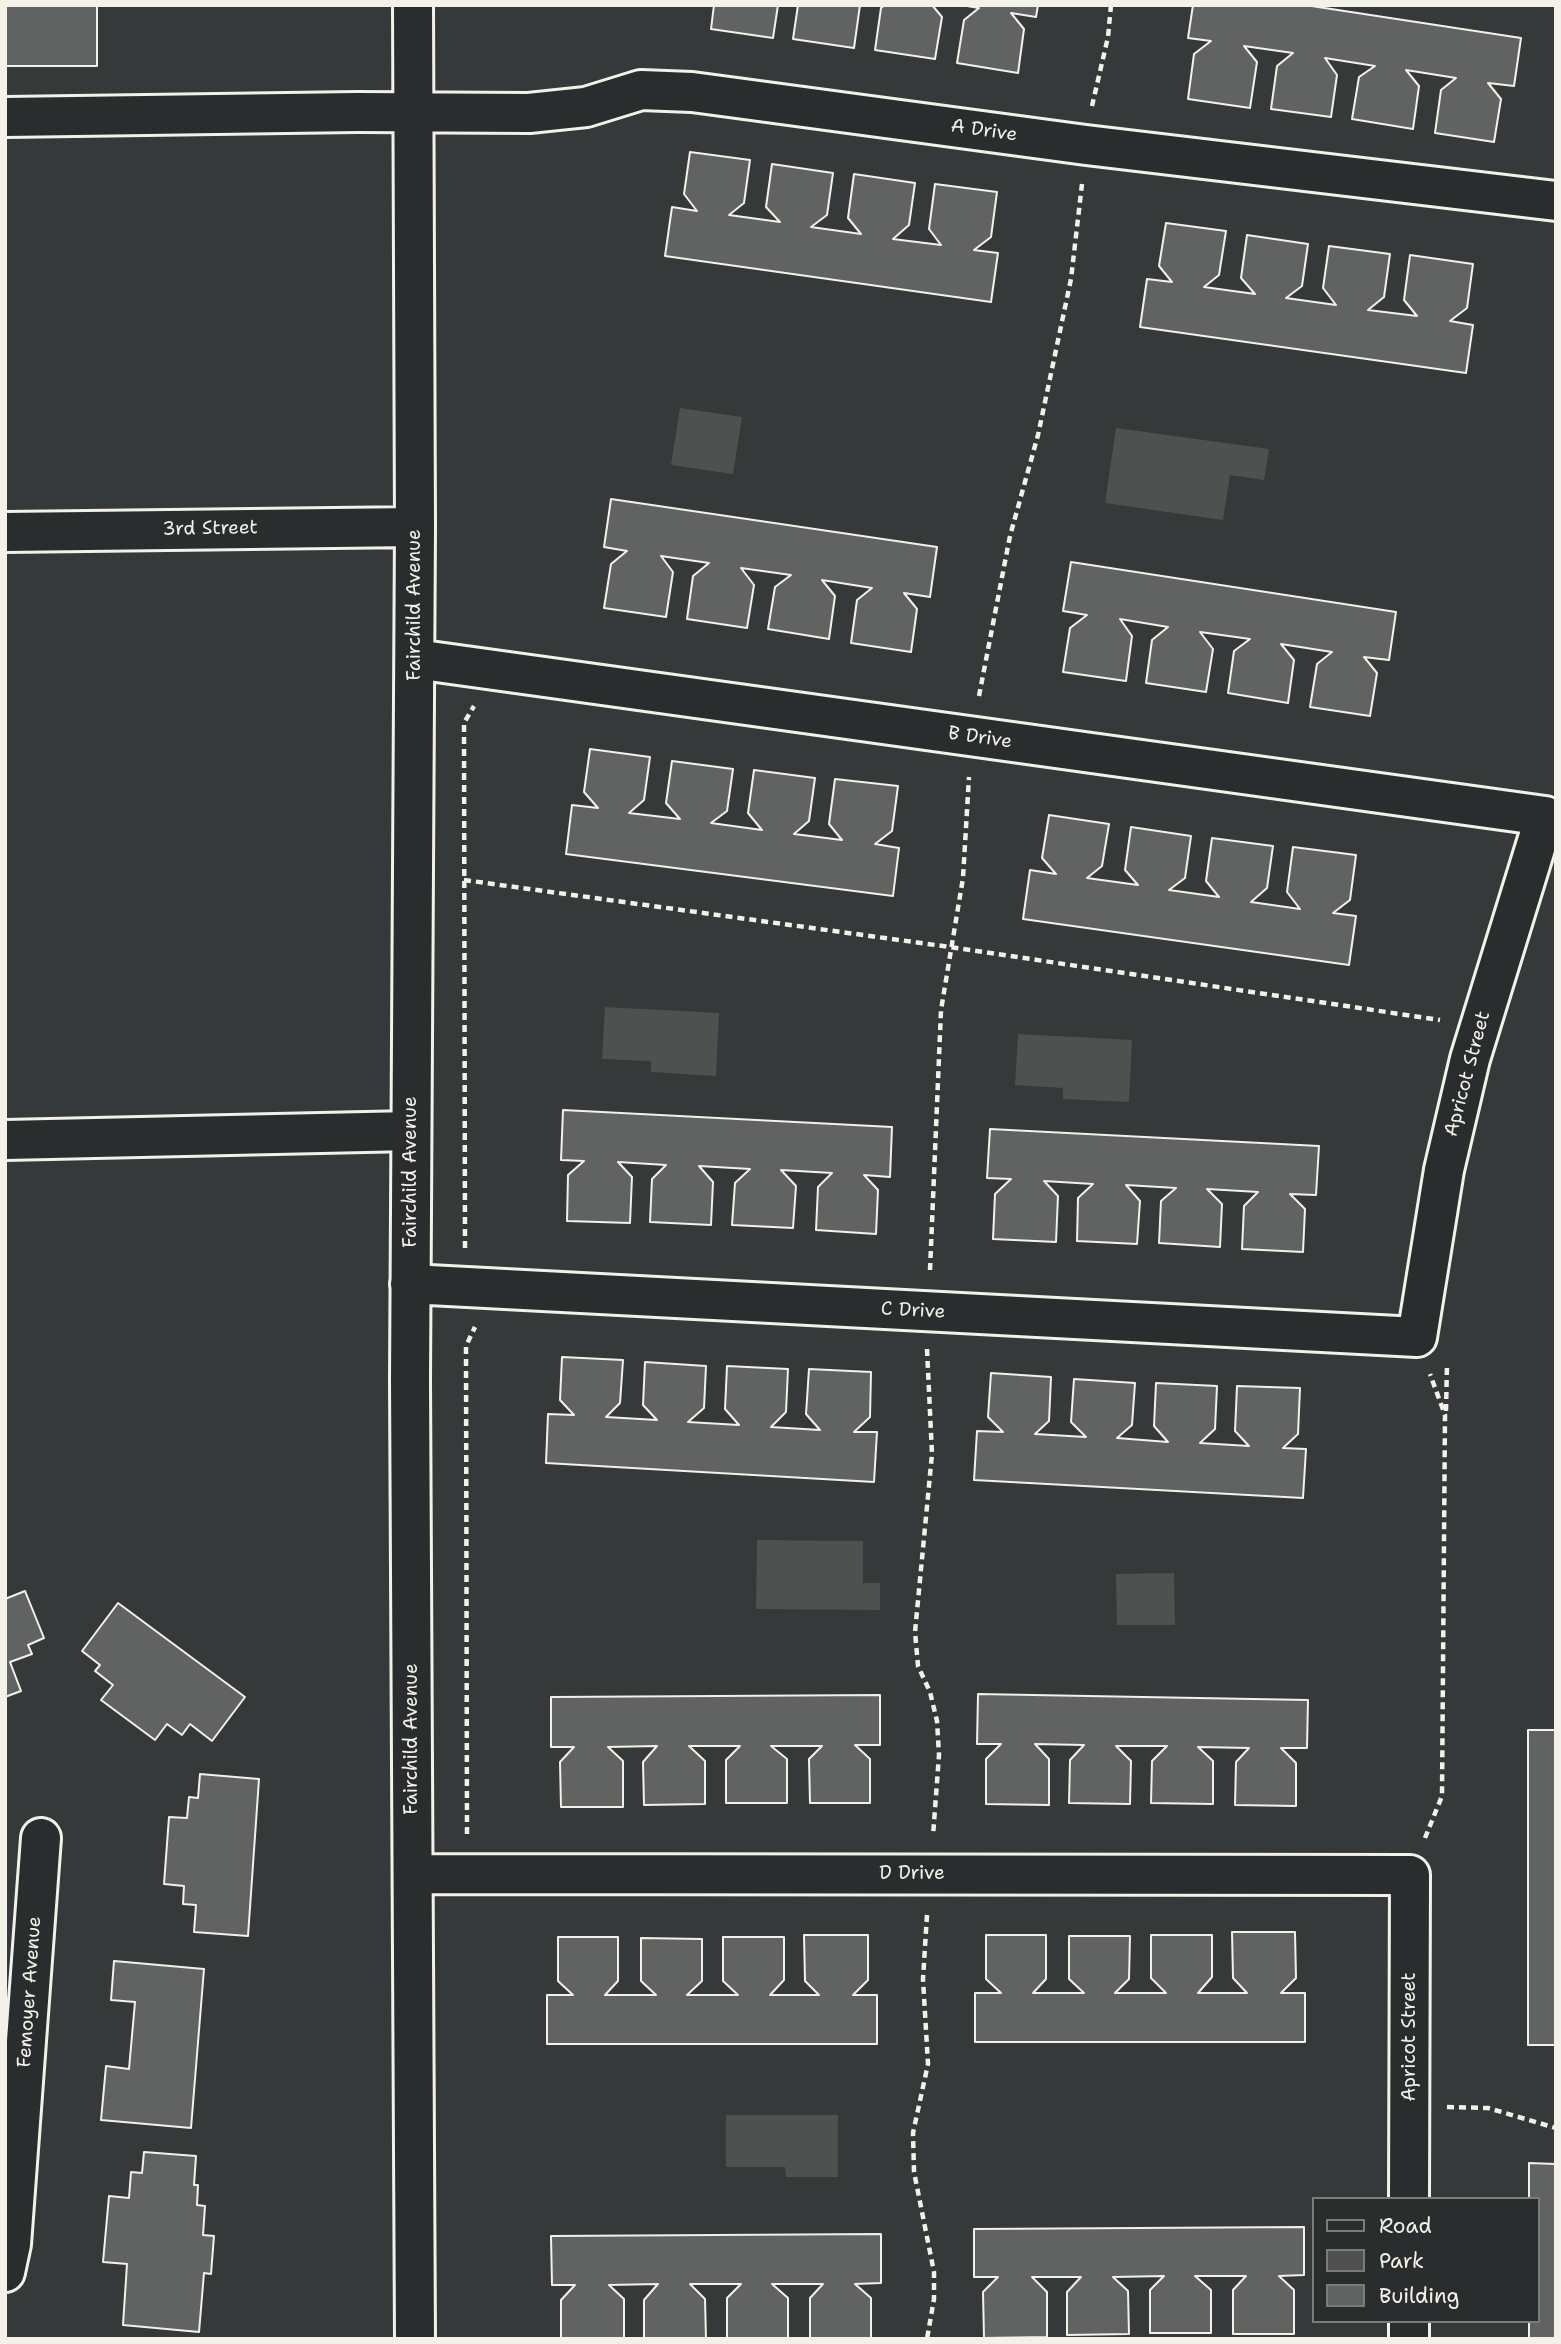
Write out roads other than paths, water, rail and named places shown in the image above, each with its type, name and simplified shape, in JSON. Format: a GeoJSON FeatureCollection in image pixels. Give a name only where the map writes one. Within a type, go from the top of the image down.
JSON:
{"type":"FeatureCollection","features":[{"type":"Feature","properties":{"kind":"street","name":"Fairchild Avenue"},"geometry":{"type":"LineString","coordinates":[[413,5],[415,659],[410,1284],[415,2339]]}},
{"type":"Feature","properties":{"kind":"street","name":"A Drive"},"geometry":{"type":"LineString","coordinates":[[5,117],[529,113],[586,107],[641,90],[692,92],[1086,145],[1556,201]]}},
{"type":"Feature","properties":{"kind":"street","name":"3rd Street"},"geometry":{"type":"LineString","coordinates":[[5,532],[415,527]]}},
{"type":"Feature","properties":{"kind":"street","name":"B Drive"},"geometry":{"type":"LineString","coordinates":[[415,659],[1545,816]]}},
{"type":"Feature","properties":{"kind":"street","name":"Apricot Street"},"geometry":{"type":"LineString","coordinates":[[1417,1338],[1444,1171],[1470,1059],[1545,816]]}},
{"type":"Feature","properties":{"kind":"street"},"geometry":{"type":"LineString","coordinates":[[5,1140],[411,1131]]}},
{"type":"Feature","properties":{"kind":"street","name":"C Drive"},"geometry":{"type":"LineString","coordinates":[[410,1284],[1417,1338]]}},
{"type":"Feature","properties":{"kind":"street","name":"Femoyer Avenue"},"geometry":{"type":"LineString","coordinates":[[5,2272],[11,2244],[41,1838]]}},
{"type":"Feature","properties":{"kind":"street","name":"D Drive"},"geometry":{"type":"LineString","coordinates":[[413,1874],[1410,1875]]}},
{"type":"Feature","properties":{"kind":"street","name":"Apricot Street"},"geometry":{"type":"LineString","coordinates":[[1409,2197],[1410,1875]]}}]}
